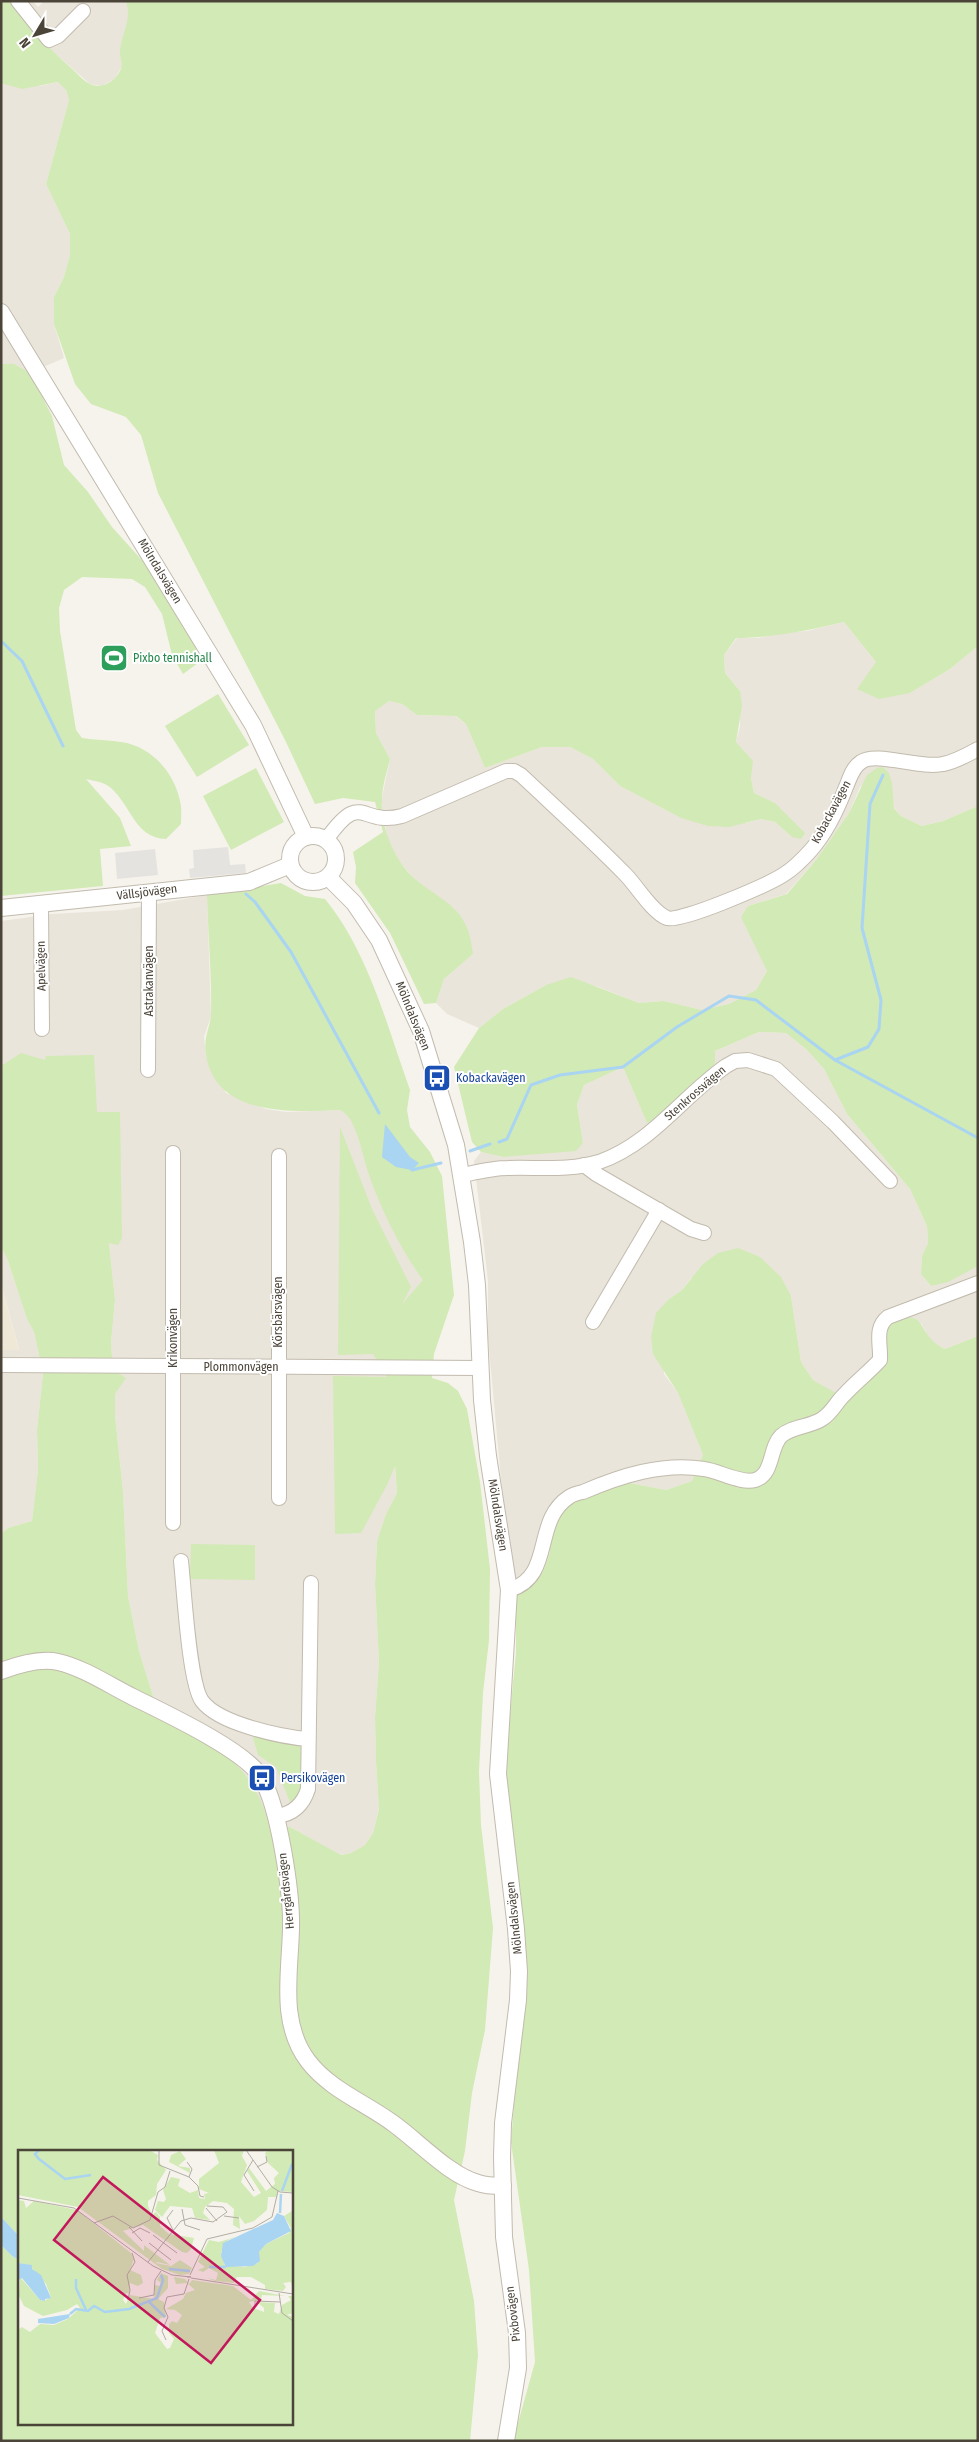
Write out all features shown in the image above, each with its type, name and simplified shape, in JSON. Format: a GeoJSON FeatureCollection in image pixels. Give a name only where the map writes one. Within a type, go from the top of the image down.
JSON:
{"type":"FeatureCollection","features":[{"type":"Feature","properties":{"kind":"street"},"geometry":{"type":"LineString","coordinates":[[18,1],[48,40],[58,36],[83,11]]}},
{"type":"Feature","properties":{"kind":"street","name":"Mölndalsvägen"},"geometry":{"type":"LineString","coordinates":[[1,312],[254,725],[306,837]]}},
{"type":"Feature","properties":{"kind":"street","name":"Kobackavägen"},"geometry":{"type":"LineString","coordinates":[[326,840],[340,821],[354,812],[364,811],[391,819],[506,771],[514,771],[521,775],[627,876],[661,915],[676,920],[733,898],[783,875],[798,863],[812,850],[852,773],[862,761],[872,757],[880,757],[908,764],[942,764],[978,749]]}},
{"type":"Feature","properties":{"kind":"street"},"geometry":{"type":"LineString","coordinates":[[316,836],[326,840],[333,848],[336,858],[334,868],[328,877],[319,882],[306,882],[295,874],[290,865],[292,850],[296,843],[306,837],[316,836]]}},
{"type":"Feature","properties":{"kind":"street","name":"Vällsjövägen"},"geometry":{"type":"LineString","coordinates":[[1,908],[249,882],[290,865]]}},
{"type":"Feature","properties":{"kind":"street","name":"Mölndalsvägen"},"geometry":{"type":"LineString","coordinates":[[328,877],[362,915],[391,963],[424,1040],[456,1144],[463,1175],[477,1285],[480,1368],[488,1456],[509,1590],[498,1774],[516,1928],[519,1971],[518,2000],[503,2122],[503,2186]]}},
{"type":"Feature","properties":{"kind":"street","name":"Astrakanvägen"},"geometry":{"type":"LineString","coordinates":[[148,1070],[149,893]]}},
{"type":"Feature","properties":{"kind":"street","name":"Apelvägen"},"geometry":{"type":"LineString","coordinates":[[40,904],[42,1029]]}},
{"type":"Feature","properties":{"kind":"street","name":"Stenkrossvägen"},"geometry":{"type":"LineString","coordinates":[[463,1175],[506,1168],[584,1165],[599,1162],[646,1137],[714,1074],[735,1061],[748,1060],[776,1069],[833,1122],[890,1181]]}},
{"type":"Feature","properties":{"kind":"street","name":"Krikonvägen"},"geometry":{"type":"LineString","coordinates":[[173,1154],[173,1523]]}},
{"type":"Feature","properties":{"kind":"street","name":"Körsbärsvägen"},"geometry":{"type":"LineString","coordinates":[[279,1156],[279,1498]]}},
{"type":"Feature","properties":{"kind":"street"},"geometry":{"type":"LineString","coordinates":[[584,1165],[596,1174],[691,1229],[704,1233]]}},
{"type":"Feature","properties":{"kind":"street"},"geometry":{"type":"LineString","coordinates":[[592,1322],[659,1210]]}},
{"type":"Feature","properties":{"kind":"street"},"geometry":{"type":"LineString","coordinates":[[509,1590],[526,1582],[533,1573],[540,1559],[551,1515],[570,1496],[607,1481],[660,1470],[693,1467],[745,1480],[759,1478],[765,1473],[775,1445],[782,1435],[813,1424],[828,1415],[846,1392],[880,1360],[879,1327],[882,1321],[888,1317],[978,1283]]}},
{"type":"Feature","properties":{"kind":"street","name":"Plommonvägen"},"geometry":{"type":"LineString","coordinates":[[1,1365],[173,1368],[480,1368]]}},
{"type":"Feature","properties":{"kind":"street"},"geometry":{"type":"LineString","coordinates":[[181,1561],[192,1666],[202,1701],[227,1717],[261,1731],[284,1737],[308,1739]]}},
{"type":"Feature","properties":{"kind":"street"},"geometry":{"type":"LineString","coordinates":[[277,1816],[293,1812],[305,1798],[309,1774],[310,1583]]}},
{"type":"Feature","properties":{"kind":"street","name":"Herrgårdsvägen"},"geometry":{"type":"LineString","coordinates":[[1,1671],[36,1662],[57,1661],[159,1710],[210,1738],[254,1766],[262,1778],[277,1816],[291,1927],[288,2007],[291,2027],[298,2046],[310,2063],[334,2086],[393,2123],[456,2171],[476,2183],[503,2186]]}},
{"type":"Feature","properties":{"kind":"street","name":"Pixbovägen"},"geometry":{"type":"LineString","coordinates":[[503,2186],[504,2237],[517,2333],[518,2368],[506,2441]]}},
{"type":"Feature","properties":{"kind":"shaded area"},"geometry":{"type":"Polygon","coordinates":[[[11,1],[33,1],[38,7],[44,1],[126,1],[129,8],[127,27],[120,50],[122,67],[114,79],[102,86],[90,84],[39,39],[11,1]]]}},
{"type":"Feature","properties":{"kind":"shaded area"},"geometry":{"type":"Polygon","coordinates":[[[59,82],[66,90],[69,100],[46,184],[70,234],[70,255],[64,277],[54,297],[54,324],[64,358],[30,373],[1,364],[1,83],[40,86],[59,82]]]}},
{"type":"Feature","properties":{"kind":"shaded area"},"geometry":{"type":"Polygon","coordinates":[[[844,622],[876,662],[910,693],[950,669],[978,646],[978,806],[943,821],[922,826],[901,816],[894,807],[889,773],[860,787],[849,813],[816,860],[786,894],[748,906],[758,949],[767,971],[756,990],[729,1004],[702,1010],[664,1001],[639,1003],[596,986],[546,985],[503,1009],[479,1028],[447,1014],[436,1003],[444,979],[473,954],[428,889],[413,878],[395,856],[387,836],[381,802],[390,759],[376,733],[375,710],[389,701],[402,704],[417,715],[455,716],[466,724],[485,768],[542,747],[570,747],[593,759],[620,786],[681,818],[746,823],[761,819],[775,822],[792,837],[775,803],[754,793],[751,778],[752,761],[736,742],[740,727],[740,691],[725,673],[724,655],[737,638],[759,638],[780,633],[807,631],[844,622]]]}},
{"type":"Feature","properties":{"kind":"shaded area"},"geometry":{"type":"Polygon","coordinates":[[[228,847],[230,865],[245,864],[246,873],[190,878],[189,869],[194,868],[193,850],[228,847]]]}},
{"type":"Feature","properties":{"kind":"shaded area"},"geometry":{"type":"Polygon","coordinates":[[[155,849],[158,875],[117,879],[115,853],[155,849]]]}},
{"type":"Feature","properties":{"kind":"shaded area"},"geometry":{"type":"Polygon","coordinates":[[[207,895],[211,1016],[204,1037],[206,1056],[226,1093],[266,1109],[286,1112],[340,1110],[348,1114],[355,1127],[371,1179],[385,1212],[414,1267],[424,1280],[386,1322],[387,1378],[397,1493],[386,1514],[377,1541],[375,1584],[379,1662],[375,1717],[379,1808],[373,1833],[365,1845],[351,1853],[340,1855],[290,1827],[270,1829],[213,1745],[152,1716],[153,1696],[139,1651],[128,1596],[123,1491],[115,1416],[115,1394],[125,1378],[113,1370],[111,1343],[115,1300],[109,1243],[1,1202],[1,921],[52,914],[123,910],[207,895]]]}},
{"type":"Feature","properties":{"kind":"shaded area"},"geometry":{"type":"Polygon","coordinates":[[[759,1032],[786,1033],[807,1050],[824,1069],[847,1114],[910,1189],[927,1226],[928,1243],[922,1256],[921,1274],[931,1286],[978,1266],[978,1336],[945,1349],[932,1343],[921,1323],[878,1356],[843,1398],[813,1380],[801,1362],[791,1296],[691,1278],[682,1290],[669,1299],[664,1374],[678,1393],[703,1455],[692,1481],[666,1490],[624,1482],[549,1529],[550,1552],[544,1569],[533,1583],[516,1593],[504,1512],[488,1338],[488,1281],[474,1161],[481,1152],[503,1157],[583,1143],[577,1105],[584,1085],[623,1067],[647,1123],[656,1119],[715,1064],[715,1051],[759,1032]]]}},
{"type":"Feature","properties":{"kind":"shaded area"},"geometry":{"type":"Polygon","coordinates":[[[1,1247],[7,1258],[27,1319],[34,1332],[43,1374],[37,1430],[38,1470],[32,1521],[8,1528],[1,1534],[1,1350],[19,1349],[1,1284],[1,1247]]]}},
{"type":"Feature","properties":{"kind":"shaded area"},"geometry":{"type":"Polygon","coordinates":[[[1,1284],[8,1310],[19,1350],[1,1350],[1,1284]]]}},
{"type":"Feature","properties":{"kind":"green space"},"geometry":{"type":"Polygon","coordinates":[[[1,1],[11,1],[31,28],[53,51],[85,81],[95,86],[100,86],[116,77],[121,69],[120,50],[128,14],[126,1],[978,1],[978,646],[950,669],[910,693],[879,699],[857,689],[876,662],[844,622],[777,635],[736,638],[724,655],[725,673],[740,691],[742,706],[736,742],[753,761],[751,778],[754,793],[775,803],[805,833],[801,839],[792,837],[775,822],[761,819],[729,827],[708,826],[681,818],[620,786],[593,759],[570,747],[542,747],[485,768],[466,724],[456,716],[417,715],[402,704],[389,701],[375,711],[376,733],[390,759],[382,795],[382,810],[386,832],[395,853],[408,872],[461,916],[470,938],[473,954],[444,979],[436,1003],[424,1004],[390,933],[355,883],[356,867],[353,852],[383,832],[375,802],[343,798],[315,804],[285,740],[158,493],[141,435],[126,417],[91,404],[75,384],[54,324],[54,297],[64,277],[70,255],[70,234],[46,184],[69,100],[66,90],[58,82],[22,89],[1,83],[1,1]]]}},
{"type":"Feature","properties":{"kind":"green space"},"geometry":{"type":"Polygon","coordinates":[[[1,364],[14,364],[30,373],[52,416],[64,465],[88,492],[112,527],[158,578],[193,631],[198,663],[183,674],[172,655],[162,614],[145,587],[132,579],[82,577],[64,590],[59,608],[60,631],[76,730],[82,738],[132,744],[160,762],[177,790],[181,807],[181,824],[166,839],[147,833],[111,788],[102,783],[86,779],[120,818],[131,846],[100,849],[103,886],[1,896],[1,364]]]}},
{"type":"Feature","properties":{"kind":"green space"},"geometry":{"type":"Polygon","coordinates":[[[218,694],[249,745],[197,777],[165,726],[218,694]]]}},
{"type":"Feature","properties":{"kind":"green space"},"geometry":{"type":"Polygon","coordinates":[[[883,767],[889,773],[892,783],[894,808],[901,816],[922,826],[943,821],[978,806],[978,1266],[948,1282],[931,1286],[921,1274],[922,1256],[928,1243],[927,1226],[910,1189],[847,1114],[824,1069],[807,1050],[786,1033],[759,1032],[715,1051],[715,1064],[656,1119],[647,1123],[623,1067],[584,1085],[577,1105],[583,1143],[576,1151],[503,1157],[481,1152],[472,1142],[454,1067],[479,1028],[503,1009],[546,985],[571,977],[639,1003],[664,1001],[702,1010],[729,1004],[756,990],[767,971],[741,917],[748,906],[787,894],[816,860],[849,813],[867,775],[877,768],[883,767]]]}},
{"type":"Feature","properties":{"kind":"green space"},"geometry":{"type":"Polygon","coordinates":[[[256,768],[284,822],[231,850],[203,796],[256,768]]]}},
{"type":"Feature","properties":{"kind":"green space"},"geometry":{"type":"Polygon","coordinates":[[[281,883],[305,896],[325,899],[354,943],[365,966],[385,1016],[410,1090],[407,1110],[410,1127],[430,1152],[442,1176],[454,1295],[434,1354],[432,1378],[448,1383],[458,1391],[467,1409],[480,1482],[490,1569],[489,1640],[483,1693],[479,1771],[481,1825],[493,1928],[485,2030],[472,2093],[465,2151],[454,2200],[474,2301],[478,2355],[470,2441],[1,2441],[1,2245],[18,2259],[18,2424],[292,2424],[292,2150],[18,2150],[18,2235],[1,2217],[1,1534],[8,1528],[32,1521],[38,1470],[37,1430],[43,1374],[34,1332],[27,1319],[7,1258],[1,1247],[1,1066],[21,1053],[45,1060],[46,1056],[94,1055],[97,1112],[120,1112],[122,1238],[118,1245],[109,1243],[115,1300],[111,1343],[113,1370],[126,1378],[115,1394],[115,1416],[123,1491],[128,1596],[139,1651],[153,1696],[152,1716],[211,1746],[227,1756],[241,1769],[262,1805],[270,1829],[290,1827],[341,1855],[351,1853],[365,1845],[373,1833],[379,1809],[375,1717],[379,1662],[375,1584],[377,1541],[386,1514],[397,1493],[395,1466],[361,1533],[335,1534],[333,1376],[387,1377],[373,1354],[338,1355],[340,1127],[372,1209],[411,1287],[402,1304],[423,1280],[400,1244],[380,1204],[352,1122],[347,1115],[340,1110],[279,1110],[259,1106],[240,1100],[224,1090],[213,1075],[205,1049],[211,1014],[207,895],[281,883]]]}},
{"type":"Feature","properties":{"kind":"green space"},"geometry":{"type":"Polygon","coordinates":[[[738,1248],[760,1257],[781,1277],[791,1296],[801,1362],[813,1380],[843,1397],[878,1357],[888,1320],[902,1317],[917,1320],[929,1337],[945,1349],[978,1336],[978,2441],[513,2441],[535,2362],[529,2270],[511,2142],[526,1956],[507,1799],[507,1746],[516,1652],[516,1593],[533,1583],[544,1569],[550,1552],[549,1529],[553,1516],[582,1492],[624,1482],[666,1490],[692,1481],[703,1455],[678,1393],[653,1354],[651,1337],[656,1313],[669,1299],[682,1290],[703,1264],[718,1253],[738,1248]]]}},
{"type":"Feature","properties":{"kind":"green space"},"geometry":{"type":"Polygon","coordinates":[[[191,1544],[255,1545],[255,1580],[190,1579],[191,1544]]]}},
{"type":"Feature","properties":{"kind":"green space"},"geometry":{"type":"Polygon","coordinates":[[[251,1731],[300,1745],[304,1776],[300,1792],[290,1802],[276,1767],[258,1755],[251,1731]]]}},
{"type":"Feature","properties":{"kind":"water"},"geometry":{"type":"Polygon","coordinates":[[[385,1124],[410,1157],[419,1163],[412,1170],[396,1167],[382,1157],[385,1124]]]}},
{"type":"Feature","properties":{"kind":"water"},"geometry":{"type":"Polygon","coordinates":[[[1,2217],[18,2235],[18,2259],[1,2245],[1,2217]]]}},
{"type":"Feature","properties":{"kind":"waterway"},"geometry":{"type":"LineString","coordinates":[[1,641],[22,661],[63,746]]}},
{"type":"Feature","properties":{"kind":"waterway"},"geometry":{"type":"LineString","coordinates":[[835,1060],[868,1047],[879,1029],[881,1000],[862,928],[870,804],[883,775]]}},
{"type":"Feature","properties":{"kind":"waterway"},"geometry":{"type":"LineString","coordinates":[[246,894],[255,902],[291,952],[379,1113]]}},
{"type":"Feature","properties":{"kind":"waterway"},"geometry":{"type":"LineString","coordinates":[[499,1142],[507,1139],[531,1085],[560,1075],[623,1067],[677,1027],[729,996],[756,1000],[835,1060],[978,1138]]}},
{"type":"Feature","properties":{"kind":"waterway"},"geometry":{"type":"LineString","coordinates":[[470,1151],[490,1144]]}},
{"type":"Feature","properties":{"kind":"waterway"},"geometry":{"type":"LineString","coordinates":[[410,1166],[412,1170],[441,1163]]}},
{"type":"Feature","properties":{"kind":"place","name":"Pixbo tennishall"},"geometry":{"type":"Point","coordinates":[114,658]}},
{"type":"Feature","properties":{"kind":"place","name":"Kobackavägen"},"geometry":{"type":"Point","coordinates":[437,1078]}},
{"type":"Feature","properties":{"kind":"place","name":"Persikovägen"},"geometry":{"type":"Point","coordinates":[262,1778]}}]}
